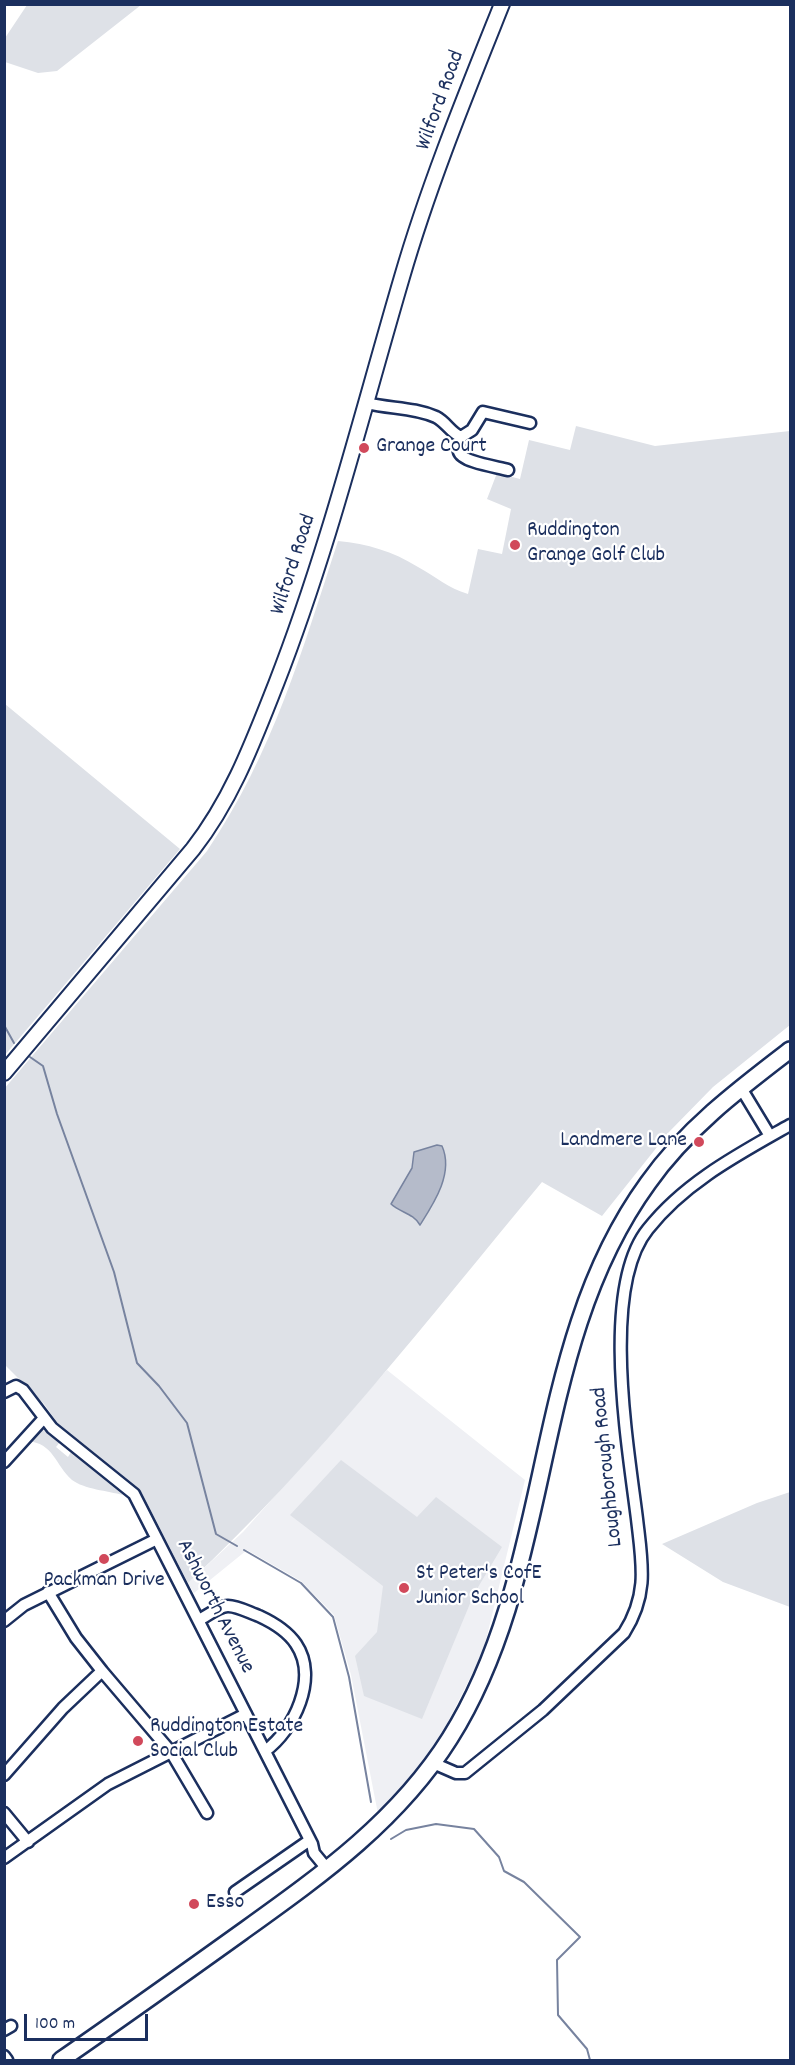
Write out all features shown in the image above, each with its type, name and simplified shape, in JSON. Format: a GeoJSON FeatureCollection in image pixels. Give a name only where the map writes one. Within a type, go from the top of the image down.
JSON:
{"type":"FeatureCollection","features":[{"type":"Feature","properties":{"kind":"main road","name":"Wilford Road"},"geometry":{"type":"LineString","coordinates":[[4,1073],[193,849],[221,809],[257,731],[292,642],[325,545],[421,217],[502,4]]}},
{"type":"Feature","properties":{"kind":"main road","name":"Loughborough Road"},"geometry":{"type":"LineString","coordinates":[[61,2061],[333,1866],[387,1816],[434,1763],[473,1696],[504,1620],[528,1531],[562,1376],[574,1333],[600,1264],[633,1204],[663,1164],[710,1114],[790,1050]]}},
{"type":"Feature","properties":{"kind":"street"},"geometry":{"type":"LineString","coordinates":[[366,403],[408,407],[439,418],[454,435],[461,438]]}},
{"type":"Feature","properties":{"kind":"street"},"geometry":{"type":"LineString","coordinates":[[508,470],[466,459],[458,449],[461,438],[472,430],[483,412],[530,423]]}},
{"type":"Feature","properties":{"kind":"street"},"geometry":{"type":"LineString","coordinates":[[741,1088],[770,1136]]}},
{"type":"Feature","properties":{"kind":"street","name":"Loughborough Road"},"geometry":{"type":"LineString","coordinates":[[434,1763],[456,1773],[465,1773],[482,1761],[543,1710],[624,1633],[633,1619],[642,1592],[643,1569],[631,1470],[620,1328],[623,1294],[633,1255],[647,1230],[680,1196],[706,1175],[790,1125]]}},
{"type":"Feature","properties":{"kind":"street","name":"Ashworth Avenue"},"geometry":{"type":"LineString","coordinates":[[4,1392],[20,1387],[61,1436],[131,1491],[199,1620],[311,1842],[314,1853],[333,1866]]}},
{"type":"Feature","properties":{"kind":"street"},"geometry":{"type":"LineString","coordinates":[[4,1462],[44,1418]]}},
{"type":"Feature","properties":{"kind":"street"},"geometry":{"type":"LineString","coordinates":[[4,1621],[48,1592],[157,1539]]}},
{"type":"Feature","properties":{"kind":"street"},"geometry":{"type":"LineString","coordinates":[[48,1592],[76,1638],[171,1752],[207,1813]]}},
{"type":"Feature","properties":{"kind":"street"},"geometry":{"type":"LineString","coordinates":[[199,1620],[225,1606],[237,1608],[274,1624],[290,1637],[299,1649],[303,1671],[301,1698],[287,1730],[265,1751]]}},
{"type":"Feature","properties":{"kind":"street"},"geometry":{"type":"LineString","coordinates":[[4,1775],[63,1708],[102,1671]]}},
{"type":"Feature","properties":{"kind":"street"},"geometry":{"type":"LineString","coordinates":[[4,1858],[108,1784],[246,1714]]}},
{"type":"Feature","properties":{"kind":"street"},"geometry":{"type":"LineString","coordinates":[[4,1813],[28,1842]]}},
{"type":"Feature","properties":{"kind":"street"},"geometry":{"type":"LineString","coordinates":[[235,1892],[311,1842]]}},
{"type":"Feature","properties":{"kind":"street"},"geometry":{"type":"LineString","coordinates":[[4,2056],[8,2061]]}},
{"type":"Feature","properties":{"kind":"shaded area"},"geometry":{"type":"Polygon","coordinates":[[[27,4],[141,5],[57,71],[38,73],[5,62],[5,38],[27,4]]]}},
{"type":"Feature","properties":{"kind":"shaded area","name":"Ruddington Grange Golf Club"},"geometry":{"type":"Polygon","coordinates":[[[576,426],[655,446],[790,431],[790,1025],[713,1087],[669,1132],[602,1216],[542,1182],[328,1439],[283,1488],[188,1583],[142,1493],[64,1432],[44,1404],[5,1365],[4,1089],[207,851],[230,814],[268,739],[284,700],[338,541],[370,546],[389,553],[468,594],[478,549],[502,554],[511,509],[487,499],[497,473],[520,479],[529,440],[570,450],[576,426]]]}},
{"type":"Feature","properties":{"kind":"shaded area"},"geometry":{"type":"Polygon","coordinates":[[[5,704],[180,849],[5,1055],[5,704]]]}},
{"type":"Feature","properties":{"kind":"shaded area","name":"St Peter's CofE Junior School"},"geometry":{"type":"Polygon","coordinates":[[[387,1370],[525,1480],[483,1652],[444,1730],[410,1779],[378,1814],[351,1675],[334,1615],[301,1581],[247,1550],[194,1593],[188,1583],[243,1532],[387,1370]]]}},
{"type":"Feature","properties":{"kind":"shaded area"},"geometry":{"type":"Polygon","coordinates":[[[40,1428],[60,1442],[56,1447],[68,1457],[71,1452],[123,1495],[89,1488],[72,1480],[49,1450],[27,1441],[40,1428]]]}},
{"type":"Feature","properties":{"kind":"shaded area"},"geometry":{"type":"Polygon","coordinates":[[[341,1460],[417,1517],[436,1497],[502,1547],[474,1594],[422,1719],[364,1696],[355,1656],[377,1632],[383,1586],[290,1515],[341,1460]]]}},
{"type":"Feature","properties":{"kind":"shaded area"},"geometry":{"type":"Polygon","coordinates":[[[790,1492],[790,1607],[723,1582],[662,1544],[757,1503],[790,1492]]]}},
{"type":"Feature","properties":{"kind":"water"},"geometry":{"type":"Polygon","coordinates":[[[437,1145],[442,1146],[445,1156],[444,1177],[420,1225],[414,1218],[391,1204],[412,1168],[414,1152],[437,1145]]]}},
{"type":"Feature","properties":{"kind":"waterway"},"geometry":{"type":"LineString","coordinates":[[4,1025],[14,1043]]}},
{"type":"Feature","properties":{"kind":"waterway"},"geometry":{"type":"LineString","coordinates":[[30,1057],[43,1066],[57,1114],[114,1272],[137,1363],[159,1386],[187,1423],[216,1534],[237,1546]]}},
{"type":"Feature","properties":{"kind":"waterway"},"geometry":{"type":"LineString","coordinates":[[244,1550],[301,1583],[333,1617],[349,1677],[371,1802]]}},
{"type":"Feature","properties":{"kind":"waterway"},"geometry":{"type":"LineString","coordinates":[[391,1839],[406,1830],[436,1824],[474,1829],[499,1857],[504,1871],[524,1882],[580,1937],[557,1960],[558,2015],[587,2049],[590,2060]]}},
{"type":"Feature","properties":{"kind":"place","name":"Grange Court"},"geometry":{"type":"Point","coordinates":[364,448]}},
{"type":"Feature","properties":{"kind":"place","name":"Ruddington Grange Golf Club"},"geometry":{"type":"Point","coordinates":[515,545]}},
{"type":"Feature","properties":{"kind":"place","name":"Landmere Lane"},"geometry":{"type":"Point","coordinates":[699,1142]}},
{"type":"Feature","properties":{"kind":"place","name":"Packman Drive"},"geometry":{"type":"Point","coordinates":[104,1559]}},
{"type":"Feature","properties":{"kind":"place","name":"St Peter's CofE Junior School"},"geometry":{"type":"Point","coordinates":[404,1588]}},
{"type":"Feature","properties":{"kind":"place","name":"Ruddington Estate Social Club"},"geometry":{"type":"Point","coordinates":[138,1741]}},
{"type":"Feature","properties":{"kind":"place","name":"Esso"},"geometry":{"type":"Point","coordinates":[194,1904]}}]}
